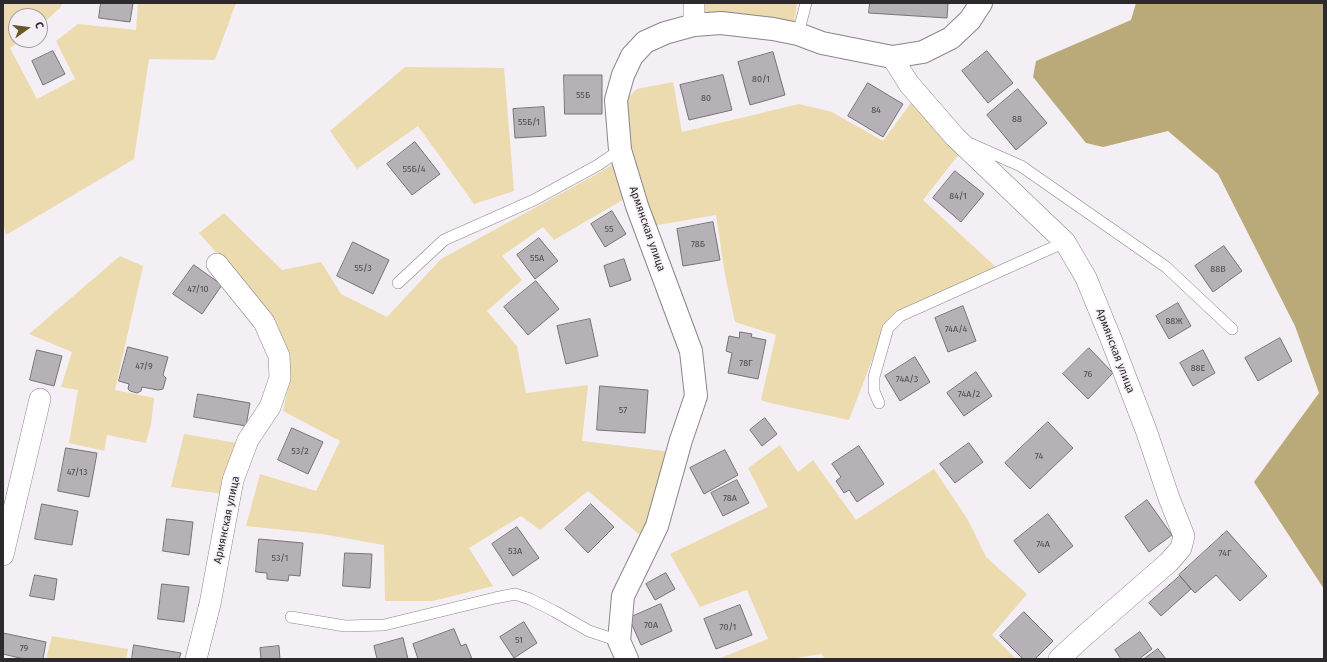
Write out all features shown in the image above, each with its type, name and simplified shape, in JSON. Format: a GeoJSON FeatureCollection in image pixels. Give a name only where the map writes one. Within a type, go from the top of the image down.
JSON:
{"type":"FeatureCollection","features":[{"type":"Feature","properties":{"kind":"street"},"geometry":{"type":"LineString","coordinates":[[694,3],[694,25]]}},
{"type":"Feature","properties":{"kind":"street","name":"Армянская улица"},"geometry":{"type":"LineString","coordinates":[[623,650],[622,596],[657,526],[681,440],[696,396],[691,351],[638,206],[620,150],[616,100],[623,75],[632,56],[645,42],[665,33],[694,25],[721,23],[773,29],[798,34],[822,43],[892,57],[923,52],[951,38],[970,20],[981,3]]}},
{"type":"Feature","properties":{"kind":"street","name":"Армянская улица"},"geometry":{"type":"LineString","coordinates":[[892,57],[908,84],[955,137],[1065,242],[1086,278],[1111,339],[1146,430],[1168,498],[1184,536],[1181,548],[1169,562],[1059,659]]}},
{"type":"Feature","properties":{"kind":"street","name":"Армянская улица"},"geometry":{"type":"LineString","coordinates":[[196,659],[210,604],[233,480],[248,440],[270,407],[280,378],[279,356],[264,322],[216,264]]}},
{"type":"Feature","properties":{"kind":"street"},"geometry":{"type":"LineString","coordinates":[[3,555],[40,399]]}},
{"type":"Feature","properties":{"kind":"lane"},"geometry":{"type":"LineString","coordinates":[[798,34],[806,3]]}},
{"type":"Feature","properties":{"kind":"lane"},"geometry":{"type":"LineString","coordinates":[[955,137],[1021,166],[1166,267],[1232,329]]}},
{"type":"Feature","properties":{"kind":"lane"},"geometry":{"type":"LineString","coordinates":[[398,283],[444,240],[534,200],[598,165],[620,150]]}},
{"type":"Feature","properties":{"kind":"lane"},"geometry":{"type":"LineString","coordinates":[[879,403],[874,391],[874,376],[888,328],[900,316],[1065,242]]}},
{"type":"Feature","properties":{"kind":"lane"},"geometry":{"type":"LineString","coordinates":[[291,617],[345,626],[384,625],[515,594],[530,599],[554,611],[623,650]]}},
{"type":"Feature","properties":{"kind":"shaded area"},"geometry":{"type":"Polygon","coordinates":[[[3,3],[62,3],[61,7],[48,19],[48,8],[8,8],[8,48],[10,48],[37,99],[75,79],[56,41],[78,24],[136,30],[138,3],[236,3],[215,60],[149,59],[134,159],[6,235],[3,221],[3,3]]]}},
{"type":"Feature","properties":{"kind":"shaded area"},"geometry":{"type":"Polygon","coordinates":[[[704,3],[797,3],[794,25],[725,12],[704,16],[704,3]]]}},
{"type":"Feature","properties":{"kind":"shaded area"},"geometry":{"type":"Polygon","coordinates":[[[1136,3],[1324,3],[1324,589],[1254,482],[1319,393],[1295,326],[1218,174],[1168,131],[1103,147],[1086,143],[1033,77],[1036,61],[1131,20],[1136,3]]]}},
{"type":"Feature","properties":{"kind":"shaded area"},"geometry":{"type":"Polygon","coordinates":[[[405,67],[504,68],[514,191],[474,204],[418,126],[357,169],[330,131],[405,67]]]}},
{"type":"Feature","properties":{"kind":"shaded area"},"geometry":{"type":"Polygon","coordinates":[[[673,82],[682,132],[799,104],[832,112],[883,141],[913,100],[963,149],[923,200],[998,269],[885,326],[849,420],[761,400],[776,335],[735,322],[725,275],[716,215],[652,226],[630,158],[624,101],[637,89],[673,82]]]}},
{"type":"Feature","properties":{"kind":"shaded area"},"geometry":{"type":"Polygon","coordinates":[[[615,163],[626,198],[554,240],[543,227],[502,256],[522,280],[487,311],[517,346],[526,393],[588,385],[582,441],[671,452],[654,507],[641,536],[588,491],[540,530],[521,516],[469,548],[493,586],[433,601],[385,601],[384,545],[322,534],[246,526],[260,474],[316,491],[340,441],[283,411],[289,383],[286,345],[274,318],[199,233],[224,213],[282,270],[321,262],[341,294],[387,317],[441,259],[615,163]]]}},
{"type":"Feature","properties":{"kind":"shaded area"},"geometry":{"type":"Polygon","coordinates":[[[120,256],[143,266],[115,390],[154,398],[151,424],[146,443],[107,435],[104,451],[69,443],[78,390],[61,387],[72,352],[29,334],[120,256]]]}},
{"type":"Feature","properties":{"kind":"shaded area"},"geometry":{"type":"Polygon","coordinates":[[[184,434],[237,443],[224,494],[171,487],[184,434]]]}},
{"type":"Feature","properties":{"kind":"shaded area"},"geometry":{"type":"Polygon","coordinates":[[[780,445],[798,472],[813,460],[856,520],[934,469],[968,520],[986,557],[1027,594],[992,635],[1016,659],[826,659],[821,654],[790,659],[718,659],[768,639],[747,590],[700,607],[670,554],[768,507],[748,468],[780,445]]]}},
{"type":"Feature","properties":{"kind":"shaded area"},"geometry":{"type":"Polygon","coordinates":[[[52,636],[128,649],[126,659],[46,659],[52,636]]]}},
{"type":"Feature","properties":{"kind":"building"},"geometry":{"type":"Polygon","coordinates":[[[101,3],[133,3],[130,22],[99,18],[101,3]]]}},
{"type":"Feature","properties":{"kind":"building"},"geometry":{"type":"Polygon","coordinates":[[[870,3],[948,3],[947,18],[869,13],[870,3]]]}},
{"type":"Feature","properties":{"kind":"building"},"geometry":{"type":"Polygon","coordinates":[[[53,51],[65,74],[43,85],[32,61],[53,51]]]}},
{"type":"Feature","properties":{"kind":"building"},"geometry":{"type":"Polygon","coordinates":[[[987,51],[1013,83],[988,103],[962,71],[987,51]]]}},
{"type":"Feature","properties":{"kind":"building"},"geometry":{"type":"Polygon","coordinates":[[[773,52],[785,95],[750,105],[738,62],[773,52]]]}},
{"type":"Feature","properties":{"kind":"building"},"geometry":{"type":"Polygon","coordinates":[[[564,75],[602,75],[602,114],[565,114],[564,75]]]}},
{"type":"Feature","properties":{"kind":"building"},"geometry":{"type":"Polygon","coordinates":[[[723,75],[732,110],[689,120],[680,85],[723,75]]]}},
{"type":"Feature","properties":{"kind":"building"},"geometry":{"type":"Polygon","coordinates":[[[868,83],[903,104],[883,137],[848,116],[868,83]]]}},
{"type":"Feature","properties":{"kind":"building"},"geometry":{"type":"Polygon","coordinates":[[[1018,89],[1047,123],[1016,150],[987,115],[1018,89]]]}},
{"type":"Feature","properties":{"kind":"building"},"geometry":{"type":"Polygon","coordinates":[[[544,107],[546,136],[515,138],[513,109],[544,107]]]}},
{"type":"Feature","properties":{"kind":"building"},"geometry":{"type":"Polygon","coordinates":[[[415,142],[440,174],[412,195],[387,164],[415,142]]]}},
{"type":"Feature","properties":{"kind":"building"},"geometry":{"type":"Polygon","coordinates":[[[955,171],[984,194],[961,222],[933,198],[955,171]]]}},
{"type":"Feature","properties":{"kind":"building"},"geometry":{"type":"Polygon","coordinates":[[[612,211],[626,234],[605,247],[591,224],[612,211]]]}},
{"type":"Feature","properties":{"kind":"building"},"geometry":{"type":"Polygon","coordinates":[[[713,222],[720,260],[683,266],[677,229],[713,222]]]}},
{"type":"Feature","properties":{"kind":"building"},"geometry":{"type":"Polygon","coordinates":[[[539,238],[558,261],[535,279],[517,255],[539,238]]]}},
{"type":"Feature","properties":{"kind":"building"},"geometry":{"type":"Polygon","coordinates":[[[353,242],[389,260],[373,294],[337,276],[353,242]]]}},
{"type":"Feature","properties":{"kind":"building"},"geometry":{"type":"Polygon","coordinates":[[[1224,246],[1242,271],[1213,292],[1195,266],[1224,246]]]}},
{"type":"Feature","properties":{"kind":"building"},"geometry":{"type":"Polygon","coordinates":[[[624,259],[631,280],[610,287],[604,266],[624,259]]]}},
{"type":"Feature","properties":{"kind":"building"},"geometry":{"type":"Polygon","coordinates":[[[194,265],[222,285],[202,314],[173,294],[194,265]]]}},
{"type":"Feature","properties":{"kind":"building"},"geometry":{"type":"Polygon","coordinates":[[[536,281],[559,309],[528,335],[504,307],[536,281]]]}},
{"type":"Feature","properties":{"kind":"building"},"geometry":{"type":"Polygon","coordinates":[[[1178,303],[1191,326],[1169,339],[1156,316],[1178,303]]]}},
{"type":"Feature","properties":{"kind":"building"},"geometry":{"type":"Polygon","coordinates":[[[963,306],[976,341],[948,352],[935,318],[963,306]]]}},
{"type":"Feature","properties":{"kind":"building"},"geometry":{"type":"Polygon","coordinates":[[[590,319],[598,356],[566,364],[557,326],[590,319]]]}},
{"type":"Feature","properties":{"kind":"building"},"geometry":{"type":"Polygon","coordinates":[[[740,332],[752,334],[751,337],[766,340],[758,379],[728,373],[732,353],[726,351],[729,336],[739,338],[740,332]]]}},
{"type":"Feature","properties":{"kind":"building"},"geometry":{"type":"Polygon","coordinates":[[[1280,338],[1292,361],[1258,381],[1245,358],[1280,338]]]}},
{"type":"Feature","properties":{"kind":"building"},"geometry":{"type":"Polygon","coordinates":[[[128,347],[168,357],[163,375],[166,378],[163,389],[158,390],[142,387],[141,391],[137,393],[128,389],[129,384],[119,381],[128,347]]]}},
{"type":"Feature","properties":{"kind":"building"},"geometry":{"type":"Polygon","coordinates":[[[1089,348],[1113,373],[1088,399],[1063,374],[1089,348]]]}},
{"type":"Feature","properties":{"kind":"building"},"geometry":{"type":"Polygon","coordinates":[[[37,350],[62,356],[54,386],[30,380],[37,350]]]}},
{"type":"Feature","properties":{"kind":"building"},"geometry":{"type":"Polygon","coordinates":[[[1203,350],[1215,373],[1193,386],[1180,363],[1203,350]]]}},
{"type":"Feature","properties":{"kind":"building"},"geometry":{"type":"Polygon","coordinates":[[[915,357],[930,382],[900,401],[885,376],[915,357]]]}},
{"type":"Feature","properties":{"kind":"building"},"geometry":{"type":"Polygon","coordinates":[[[976,372],[992,396],[964,416],[947,393],[976,372]]]}},
{"type":"Feature","properties":{"kind":"building"},"geometry":{"type":"Polygon","coordinates":[[[600,386],[648,390],[645,433],[597,430],[600,386]]]}},
{"type":"Feature","properties":{"kind":"building"},"geometry":{"type":"Polygon","coordinates":[[[198,394],[250,403],[246,426],[194,417],[198,394]]]}},
{"type":"Feature","properties":{"kind":"building"},"geometry":{"type":"Polygon","coordinates":[[[765,418],[777,434],[762,446],[750,430],[765,418]]]}},
{"type":"Feature","properties":{"kind":"building"},"geometry":{"type":"Polygon","coordinates":[[[1048,422],[1073,448],[1030,489],[1005,463],[1048,422]]]}},
{"type":"Feature","properties":{"kind":"building"},"geometry":{"type":"Polygon","coordinates":[[[292,428],[323,442],[308,474],[278,460],[292,428]]]}},
{"type":"Feature","properties":{"kind":"building"},"geometry":{"type":"Polygon","coordinates":[[[969,443],[983,462],[955,483],[940,464],[969,443]]]}},
{"type":"Feature","properties":{"kind":"building"},"geometry":{"type":"Polygon","coordinates":[[[859,446],[884,484],[857,502],[849,490],[844,493],[836,481],[841,477],[832,464],[859,446]]]}},
{"type":"Feature","properties":{"kind":"building"},"geometry":{"type":"Polygon","coordinates":[[[66,448],[97,453],[89,497],[58,491],[66,448]]]}},
{"type":"Feature","properties":{"kind":"building"},"geometry":{"type":"Polygon","coordinates":[[[725,450],[738,475],[704,494],[690,468],[725,450]]]}},
{"type":"Feature","properties":{"kind":"building"},"geometry":{"type":"Polygon","coordinates":[[[737,480],[749,503],[723,516],[711,493],[737,480]]]}},
{"type":"Feature","properties":{"kind":"building"},"geometry":{"type":"Polygon","coordinates":[[[1147,500],[1172,535],[1149,552],[1125,517],[1147,500]]]}},
{"type":"Feature","properties":{"kind":"building"},"geometry":{"type":"Polygon","coordinates":[[[42,504],[78,511],[72,545],[35,539],[42,504]]]}},
{"type":"Feature","properties":{"kind":"building"},"geometry":{"type":"Polygon","coordinates":[[[591,504],[614,527],[588,553],[565,529],[591,504]]]}},
{"type":"Feature","properties":{"kind":"building"},"geometry":{"type":"Polygon","coordinates":[[[1048,514],[1073,546],[1039,573],[1014,541],[1048,514]]]}},
{"type":"Feature","properties":{"kind":"building"},"geometry":{"type":"Polygon","coordinates":[[[167,519],[193,522],[189,555],[163,551],[167,519]]]}},
{"type":"Feature","properties":{"kind":"building"},"geometry":{"type":"Polygon","coordinates":[[[517,527],[539,558],[513,576],[492,544],[517,527]]]}},
{"type":"Feature","properties":{"kind":"building"},"geometry":{"type":"Polygon","coordinates":[[[1227,531],[1267,576],[1240,601],[1216,575],[1195,593],[1179,575],[1227,531]]]}},
{"type":"Feature","properties":{"kind":"building"},"geometry":{"type":"Polygon","coordinates":[[[259,539],[303,543],[300,576],[289,575],[288,581],[267,579],[267,573],[256,572],[259,539]]]}},
{"type":"Feature","properties":{"kind":"building"},"geometry":{"type":"Polygon","coordinates":[[[345,553],[372,554],[370,588],[343,586],[345,553]]]}},
{"type":"Feature","properties":{"kind":"building"},"geometry":{"type":"Polygon","coordinates":[[[666,573],[675,589],[655,600],[646,584],[666,573]]]}},
{"type":"Feature","properties":{"kind":"building"},"geometry":{"type":"Polygon","coordinates":[[[35,575],[57,579],[54,600],[30,596],[35,575]]]}},
{"type":"Feature","properties":{"kind":"building"},"geometry":{"type":"Polygon","coordinates":[[[1180,576],[1191,589],[1161,616],[1149,603],[1180,576]]]}},
{"type":"Feature","properties":{"kind":"building"},"geometry":{"type":"Polygon","coordinates":[[[162,584],[189,587],[184,622],[158,619],[162,584]]]}},
{"type":"Feature","properties":{"kind":"building"},"geometry":{"type":"Polygon","coordinates":[[[661,604],[672,631],[641,645],[629,618],[661,604]]]}},
{"type":"Feature","properties":{"kind":"building"},"geometry":{"type":"Polygon","coordinates":[[[740,605],[752,635],[716,649],[704,619],[740,605]]]}},
{"type":"Feature","properties":{"kind":"building"},"geometry":{"type":"Polygon","coordinates":[[[1024,612],[1053,641],[1035,659],[1023,659],[1000,636],[1024,612]]]}},
{"type":"Feature","properties":{"kind":"building"},"geometry":{"type":"Polygon","coordinates":[[[524,622],[537,643],[514,658],[500,637],[524,622]]]}},
{"type":"Feature","properties":{"kind":"building"},"geometry":{"type":"Polygon","coordinates":[[[454,629],[461,646],[466,644],[472,659],[418,659],[413,644],[454,629]]]}},
{"type":"Feature","properties":{"kind":"building"},"geometry":{"type":"Polygon","coordinates":[[[1140,632],[1152,649],[1139,659],[1121,659],[1115,650],[1140,632]]]}},
{"type":"Feature","properties":{"kind":"building"},"geometry":{"type":"Polygon","coordinates":[[[3,633],[46,642],[43,659],[24,659],[3,654],[3,633]]]}},
{"type":"Feature","properties":{"kind":"building"},"geometry":{"type":"Polygon","coordinates":[[[403,638],[408,659],[377,659],[374,646],[403,638]]]}},
{"type":"Feature","properties":{"kind":"building"},"geometry":{"type":"Polygon","coordinates":[[[134,645],[181,653],[179,659],[132,659],[134,645]]]}},
{"type":"Feature","properties":{"kind":"building"},"geometry":{"type":"Polygon","coordinates":[[[279,646],[280,659],[261,659],[260,648],[279,646]]]}},
{"type":"Feature","properties":{"kind":"building"},"geometry":{"type":"Polygon","coordinates":[[[1158,649],[1166,659],[1144,659],[1158,649]]]}}]}
